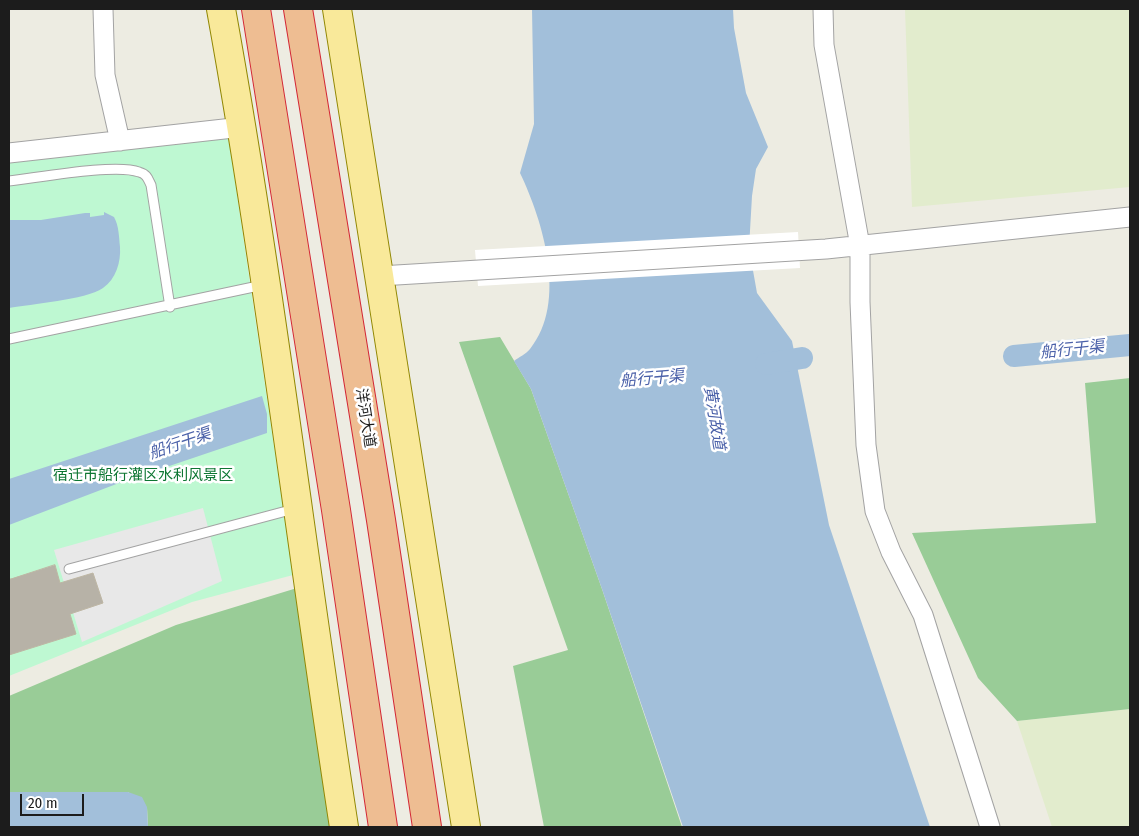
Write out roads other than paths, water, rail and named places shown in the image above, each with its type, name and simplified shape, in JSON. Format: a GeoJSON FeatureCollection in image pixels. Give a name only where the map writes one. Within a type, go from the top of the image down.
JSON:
{"type":"FeatureCollection","features":[{"type":"Feature","properties":{"kind":"highway"},"geometry":{"type":"LineString","coordinates":[[256,9],[383,827]]}},
{"type":"Feature","properties":{"kind":"highway","name":"洋河大道"},"geometry":{"type":"LineString","coordinates":[[298,9],[382,520],[427,827]]}},
{"type":"Feature","properties":{"kind":"main road"},"geometry":{"type":"LineString","coordinates":[[221,9],[242,127],[266,285],[344,827]]}},
{"type":"Feature","properties":{"kind":"main road"},"geometry":{"type":"LineString","coordinates":[[337,9],[466,827]]}},
{"type":"Feature","properties":{"kind":"street"},"geometry":{"type":"LineString","coordinates":[[102,9],[105,75],[120,141]]}},
{"type":"Feature","properties":{"kind":"street"},"geometry":{"type":"LineString","coordinates":[[824,9],[824,45],[860,246],[860,302],[866,445],[875,511],[891,552],[922,615],[990,827]]}},
{"type":"Feature","properties":{"kind":"street"},"geometry":{"type":"LineString","coordinates":[[9,153],[242,127]]}},
{"type":"Feature","properties":{"kind":"street"},"geometry":{"type":"LineString","coordinates":[[380,276],[826,249],[1130,217]]}},
{"type":"Feature","properties":{"kind":"lane"},"geometry":{"type":"LineString","coordinates":[[9,181],[120,169],[141,172],[147,176],[151,185],[170,307]]}},
{"type":"Feature","properties":{"kind":"lane"},"geometry":{"type":"LineString","coordinates":[[9,339],[170,307],[266,285]]}},
{"type":"Feature","properties":{"kind":"lane"},"geometry":{"type":"LineString","coordinates":[[69,568],[297,508]]}},
{"type":"Feature","properties":{"kind":"water","name":"黄河故道"},"geometry":{"type":"Polygon","coordinates":[[[532,9],[733,9],[734,28],[746,93],[768,147],[756,169],[752,196],[749,248],[757,293],[792,341],[829,525],[930,827],[683,827],[602,589],[531,389],[514,361],[530,349],[541,330],[548,308],[550,285],[548,261],[537,214],[520,173],[534,124],[532,9]]]}},
{"type":"Feature","properties":{"kind":"water"},"geometry":{"type":"Polygon","coordinates":[[[104,212],[116,220],[120,247],[117,270],[108,284],[84,296],[9,308],[9,220],[41,220],[85,213],[90,213],[90,217],[104,215],[104,212]]]}},
{"type":"Feature","properties":{"kind":"water"},"geometry":{"type":"Polygon","coordinates":[[[262,396],[267,414],[267,433],[119,483],[9,525],[9,479],[262,396]]]}},
{"type":"Feature","properties":{"kind":"water"},"geometry":{"type":"Polygon","coordinates":[[[9,792],[128,792],[142,797],[147,807],[148,827],[9,827],[9,792]]]}},
{"type":"Feature","properties":{"kind":"waterway","name":"船行干渠"},"geometry":{"type":"LineString","coordinates":[[1014,356],[1130,345]]}},
{"type":"Feature","properties":{"kind":"waterway","name":"船行干渠"},"geometry":{"type":"LineString","coordinates":[[766,364],[802,358]]}},
{"type":"Feature","properties":{"kind":"park label","name":"宿迁市船行灌区水利风景区"},"geometry":{"type":"Point","coordinates":[143,476]}}]}
